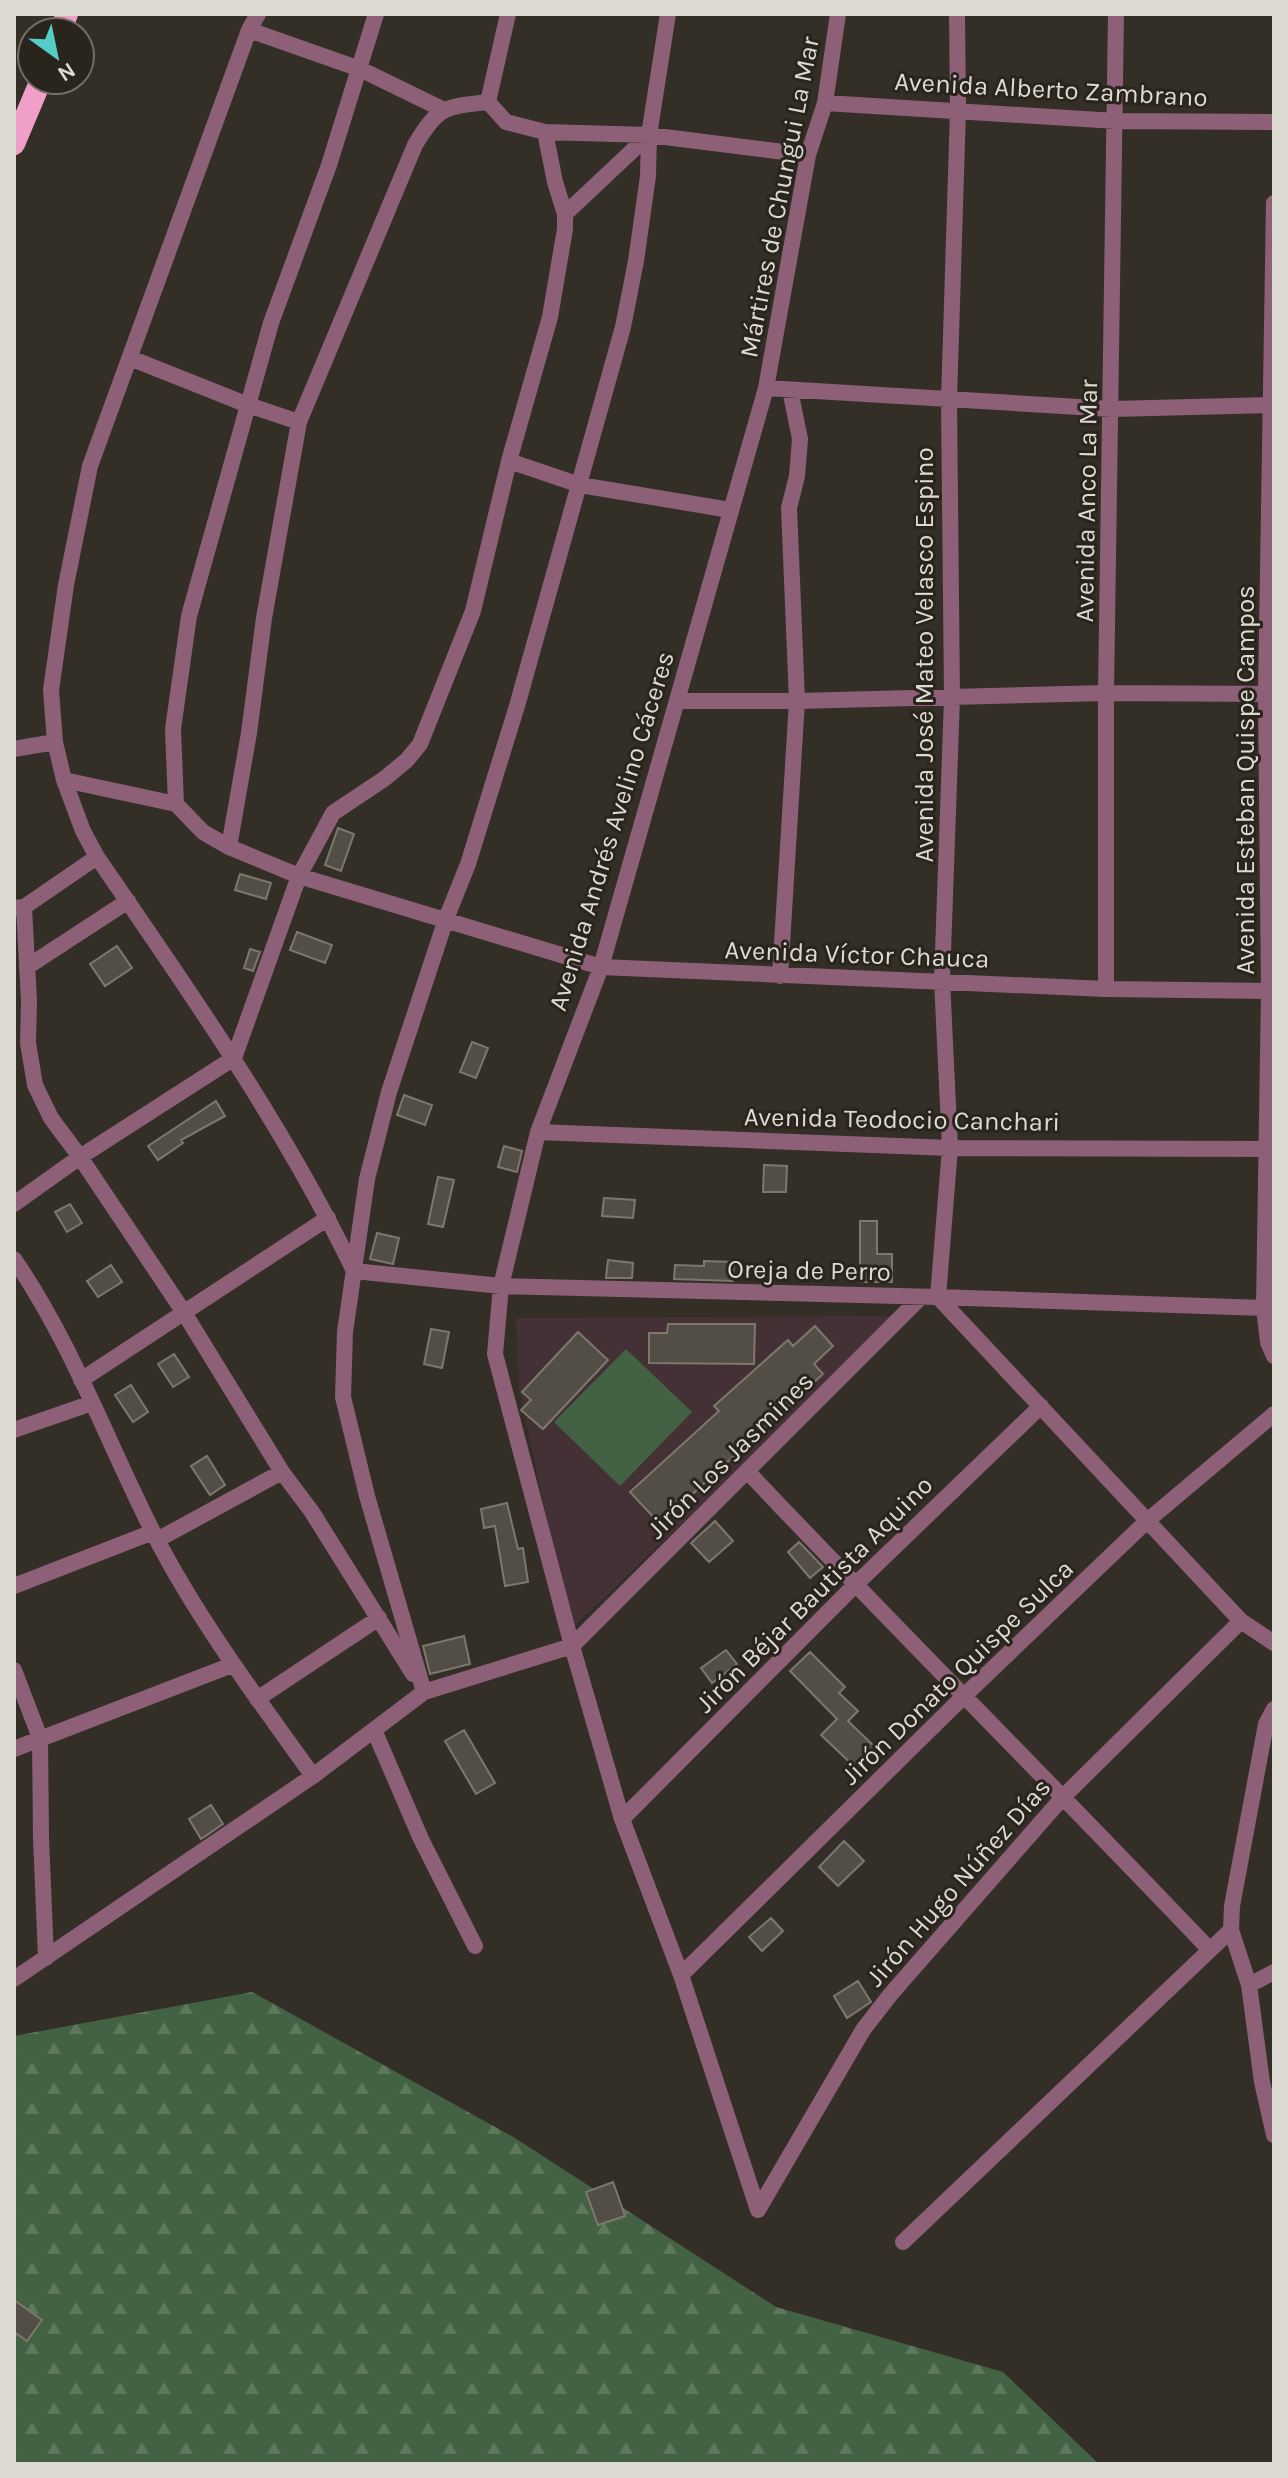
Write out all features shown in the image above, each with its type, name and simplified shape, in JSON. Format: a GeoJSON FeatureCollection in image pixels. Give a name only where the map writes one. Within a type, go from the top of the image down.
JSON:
{"type":"FeatureCollection","features":[{"type":"Feature","properties":{"kind":"highway"},"geometry":{"type":"LineString","coordinates":[[14,144],[34,96]]}},
{"type":"Feature","properties":{"kind":"street"},"geometry":{"type":"LineString","coordinates":[[258,14],[249,30],[198,165],[90,466],[66,585],[51,690],[55,742],[64,780],[83,831],[97,857],[234,1058],[328,1218],[354,1271]]}},
{"type":"Feature","properties":{"kind":"street"},"geometry":{"type":"LineString","coordinates":[[64,780],[176,804],[173,729],[189,616],[271,323],[329,165],[376,14]]}},
{"type":"Feature","properties":{"kind":"street"},"geometry":{"type":"LineString","coordinates":[[488,102],[508,14]]}},
{"type":"Feature","properties":{"kind":"street"},"geometry":{"type":"LineString","coordinates":[[424,1692],[367,1496],[343,1397],[345,1332],[367,1179],[389,1092],[446,919],[468,864],[517,706],[623,327],[648,176],[649,135],[668,14]]}},
{"type":"Feature","properties":{"kind":"street","name":"Mártires de Chungui La Mar"},"geometry":{"type":"LineString","coordinates":[[766,388],[808,155],[825,103],[838,14]]}},
{"type":"Feature","properties":{"kind":"street","name":"Avenida José Mateo Velasco Espino"},"geometry":{"type":"LineString","coordinates":[[930,1297],[950,1148],[942,980],[952,698],[949,400],[958,110],[957,14]]}},
{"type":"Feature","properties":{"kind":"street","name":"Avenida Anco La Mar"},"geometry":{"type":"LineString","coordinates":[[1106,989],[1106,693],[1116,14]]}},
{"type":"Feature","properties":{"kind":"street"},"geometry":{"type":"LineString","coordinates":[[249,30],[360,69],[444,110]]}},
{"type":"Feature","properties":{"kind":"street"},"geometry":{"type":"LineString","coordinates":[[229,847],[249,733],[264,618],[299,422],[415,145],[429,122],[444,110],[488,102]]}},
{"type":"Feature","properties":{"kind":"street"},"geometry":{"type":"LineString","coordinates":[[488,102],[506,122],[545,132],[649,135],[808,155]]}},
{"type":"Feature","properties":{"kind":"street","name":"Avenida Alberto Zambrano"},"geometry":{"type":"LineString","coordinates":[[825,103],[1116,121],[1274,122]]}},
{"type":"Feature","properties":{"kind":"street"},"geometry":{"type":"LineString","coordinates":[[14,1204],[80,1157],[234,1058],[299,876],[333,813],[384,779],[407,760],[420,744],[473,611],[509,461],[550,317],[565,214],[545,132]]}},
{"type":"Feature","properties":{"kind":"street"},"geometry":{"type":"LineString","coordinates":[[565,214],[649,135]]}},
{"type":"Feature","properties":{"kind":"street","name":"Avenida Esteban Quispe Campos"},"geometry":{"type":"LineString","coordinates":[[1274,203],[1270,694],[1272,991],[1264,1308],[1268,1342],[1274,1356]]}},
{"type":"Feature","properties":{"kind":"street"},"geometry":{"type":"LineString","coordinates":[[130,358],[299,422]]}},
{"type":"Feature","properties":{"kind":"street"},"geometry":{"type":"LineString","coordinates":[[766,388],[1112,409],[1272,405]]}},
{"type":"Feature","properties":{"kind":"street","name":"Avenida Andrés Avelino Cáceres"},"geometry":{"type":"LineString","coordinates":[[758,2210],[681,1975],[622,1819],[572,1646],[495,1354],[501,1286],[538,1132],[601,967],[766,388]]}},
{"type":"Feature","properties":{"kind":"street"},"geometry":{"type":"LineString","coordinates":[[780,976],[797,701],[789,508],[799,465],[800,439],[790,390]]}},
{"type":"Feature","properties":{"kind":"street"},"geometry":{"type":"LineString","coordinates":[[509,461],[580,485],[730,510]]}},
{"type":"Feature","properties":{"kind":"street"},"geometry":{"type":"LineString","coordinates":[[677,701],[1106,693],[1270,694]]}},
{"type":"Feature","properties":{"kind":"street"},"geometry":{"type":"LineString","coordinates":[[14,749],[55,742]]}},
{"type":"Feature","properties":{"kind":"street","name":"Avenida Víctor Chauca"},"geometry":{"type":"LineString","coordinates":[[176,804],[203,832],[229,847],[299,876],[601,967],[1106,989],[1272,991]]}},
{"type":"Feature","properties":{"kind":"street"},"geometry":{"type":"LineString","coordinates":[[97,857],[19,908],[27,967],[21,1044],[35,1085],[51,1118],[183,1311],[282,1472],[312,1512],[424,1692]]}},
{"type":"Feature","properties":{"kind":"street"},"geometry":{"type":"LineString","coordinates":[[27,967],[128,901]]}},
{"type":"Feature","properties":{"kind":"street","name":"Avenida Teodocio Canchari"},"geometry":{"type":"LineString","coordinates":[[538,1132],[950,1148],[1269,1148]]}},
{"type":"Feature","properties":{"kind":"street"},"geometry":{"type":"LineString","coordinates":[[81,1380],[328,1218]]}},
{"type":"Feature","properties":{"kind":"street"},"geometry":{"type":"LineString","coordinates":[[17,1269],[55,1328],[155,1536],[232,1665],[313,1776]]}},
{"type":"Feature","properties":{"kind":"street","name":"Oreja de Perro"},"geometry":{"type":"LineString","coordinates":[[354,1271],[501,1286],[1264,1308]]}},
{"type":"Feature","properties":{"kind":"street"},"geometry":{"type":"LineString","coordinates":[[930,1297],[1041,1406],[1241,1621],[1274,1643]]}},
{"type":"Feature","properties":{"kind":"street","name":"Jirón Los Jasmines"},"geometry":{"type":"LineString","coordinates":[[572,1646],[930,1297]]}},
{"type":"Feature","properties":{"kind":"street"},"geometry":{"type":"LineString","coordinates":[[14,1430],[92,1403]]}},
{"type":"Feature","properties":{"kind":"street","name":"Jirón Béjar Bautista Aquino"},"geometry":{"type":"LineString","coordinates":[[622,1819],[855,1585],[1041,1406]]}},
{"type":"Feature","properties":{"kind":"street","name":"Jirón Donato Quispe Sulca"},"geometry":{"type":"LineString","coordinates":[[681,1975],[1147,1521],[1274,1414]]}},
{"type":"Feature","properties":{"kind":"street"},"geometry":{"type":"LineString","coordinates":[[14,1586],[155,1536],[282,1472]]}},
{"type":"Feature","properties":{"kind":"street"},"geometry":{"type":"LineString","coordinates":[[748,1472],[1210,1950]]}},
{"type":"Feature","properties":{"kind":"street"},"geometry":{"type":"LineString","coordinates":[[257,1699],[379,1618]]}},
{"type":"Feature","properties":{"kind":"street","name":"Jirón Hugo Núñez Días"},"geometry":{"type":"LineString","coordinates":[[758,2210],[863,2030],[890,1995],[1064,1796],[1241,1621]]}},
{"type":"Feature","properties":{"kind":"street"},"geometry":{"type":"LineString","coordinates":[[14,1979],[313,1776],[424,1692],[572,1646]]}},
{"type":"Feature","properties":{"kind":"street"},"geometry":{"type":"LineString","coordinates":[[14,1749],[232,1665]]}},
{"type":"Feature","properties":{"kind":"street"},"geometry":{"type":"LineString","coordinates":[[14,1670],[40,1738],[46,1958]]}},
{"type":"Feature","properties":{"kind":"street"},"geometry":{"type":"LineString","coordinates":[[1274,1709],[1266,1724],[1232,1906],[1231,1930],[1249,1985],[1268,2081],[1274,2135]]}},
{"type":"Feature","properties":{"kind":"street"},"geometry":{"type":"LineString","coordinates":[[374,1730],[421,1839],[475,1946]]}},
{"type":"Feature","properties":{"kind":"street"},"geometry":{"type":"LineString","coordinates":[[903,2242],[1231,1930]]}},
{"type":"Feature","properties":{"kind":"street"},"geometry":{"type":"LineString","coordinates":[[1249,1985],[1274,1972]]}},
{"type":"Feature","properties":{"kind":"shaded area"},"geometry":{"type":"Polygon","coordinates":[[[900,1316],[571,1629],[519,1388],[516,1318],[900,1316]]]}},
{"type":"Feature","properties":{"kind":"green space"},"geometry":{"type":"Polygon","coordinates":[[[626,1349],[692,1412],[620,1486],[554,1422],[626,1349]]]}},
{"type":"Feature","properties":{"kind":"green space"},"geometry":{"type":"Polygon","coordinates":[[[252,1992],[515,2138],[776,2307],[1003,2372],[1099,2464],[14,2464],[14,2036],[252,1992]]]}},
{"type":"Feature","properties":{"kind":"building"},"geometry":{"type":"Polygon","coordinates":[[[338,828],[354,834],[341,871],[325,865],[338,828]]]}},
{"type":"Feature","properties":{"kind":"building"},"geometry":{"type":"Polygon","coordinates":[[[240,874],[271,883],[266,899],[235,890],[240,874]]]}},
{"type":"Feature","properties":{"kind":"building"},"geometry":{"type":"Polygon","coordinates":[[[297,932],[332,945],[325,963],[290,950],[297,932]]]}},
{"type":"Feature","properties":{"kind":"building"},"geometry":{"type":"Polygon","coordinates":[[[117,946],[132,968],[105,986],[90,964],[117,946]]]}},
{"type":"Feature","properties":{"kind":"building"},"geometry":{"type":"Polygon","coordinates":[[[250,949],[260,952],[253,971],[244,968],[250,949]]]}},
{"type":"Feature","properties":{"kind":"building"},"geometry":{"type":"Polygon","coordinates":[[[472,1042],[488,1048],[476,1078],[460,1072],[472,1042]]]}},
{"type":"Feature","properties":{"kind":"building"},"geometry":{"type":"Polygon","coordinates":[[[404,1095],[432,1105],[425,1125],[397,1115],[404,1095]]]}},
{"type":"Feature","properties":{"kind":"building"},"geometry":{"type":"Polygon","coordinates":[[[216,1101],[225,1116],[181,1140],[183,1143],[158,1160],[148,1146],[216,1101]]]}},
{"type":"Feature","properties":{"kind":"building"},"geometry":{"type":"Polygon","coordinates":[[[504,1146],[522,1151],[517,1172],[498,1167],[504,1146]]]}},
{"type":"Feature","properties":{"kind":"building"},"geometry":{"type":"Polygon","coordinates":[[[764,1165],[787,1166],[786,1192],[763,1192],[764,1165]]]}},
{"type":"Feature","properties":{"kind":"building"},"geometry":{"type":"Polygon","coordinates":[[[438,1177],[454,1180],[443,1227],[428,1224],[438,1177]]]}},
{"type":"Feature","properties":{"kind":"building"},"geometry":{"type":"Polygon","coordinates":[[[604,1198],[635,1200],[633,1218],[602,1216],[604,1198]]]}},
{"type":"Feature","properties":{"kind":"building"},"geometry":{"type":"Polygon","coordinates":[[[70,1204],[82,1223],[67,1232],[55,1212],[70,1204]]]}},
{"type":"Feature","properties":{"kind":"building"},"geometry":{"type":"Polygon","coordinates":[[[860,1221],[877,1221],[877,1254],[892,1254],[892,1282],[860,1282],[860,1221]]]}},
{"type":"Feature","properties":{"kind":"building"},"geometry":{"type":"Polygon","coordinates":[[[377,1233],[399,1238],[393,1264],[370,1259],[377,1233]]]}},
{"type":"Feature","properties":{"kind":"building"},"geometry":{"type":"Polygon","coordinates":[[[608,1260],[633,1263],[632,1278],[606,1278],[608,1260]]]}},
{"type":"Feature","properties":{"kind":"building"},"geometry":{"type":"Polygon","coordinates":[[[704,1261],[734,1262],[733,1281],[674,1279],[675,1265],[704,1266],[704,1261]]]}},
{"type":"Feature","properties":{"kind":"building"},"geometry":{"type":"Polygon","coordinates":[[[111,1265],[122,1282],[98,1297],[87,1281],[111,1265]]]}},
{"type":"Feature","properties":{"kind":"building"},"geometry":{"type":"Polygon","coordinates":[[[668,1324],[755,1324],[754,1364],[649,1363],[649,1333],[667,1333],[668,1324]]]}},
{"type":"Feature","properties":{"kind":"building"},"geometry":{"type":"Polygon","coordinates":[[[815,1326],[833,1346],[814,1364],[823,1374],[660,1524],[630,1492],[719,1411],[714,1406],[788,1340],[793,1346],[815,1326]]]}},
{"type":"Feature","properties":{"kind":"building"},"geometry":{"type":"Polygon","coordinates":[[[431,1329],[449,1332],[442,1368],[424,1364],[431,1329]]]}},
{"type":"Feature","properties":{"kind":"building"},"geometry":{"type":"Polygon","coordinates":[[[578,1332],[608,1360],[543,1429],[521,1410],[531,1400],[522,1392],[578,1332]]]}},
{"type":"Feature","properties":{"kind":"building"},"geometry":{"type":"Polygon","coordinates":[[[174,1354],[189,1377],[173,1387],[158,1364],[174,1354]]]}},
{"type":"Feature","properties":{"kind":"building"},"geometry":{"type":"Polygon","coordinates":[[[131,1385],[148,1412],[133,1422],[115,1395],[131,1385]]]}},
{"type":"Feature","properties":{"kind":"building"},"geometry":{"type":"Polygon","coordinates":[[[207,1456],[225,1485],[210,1495],[191,1466],[207,1456]]]}},
{"type":"Feature","properties":{"kind":"building"},"geometry":{"type":"Polygon","coordinates":[[[507,1503],[518,1549],[523,1548],[528,1582],[505,1586],[495,1526],[484,1528],[481,1509],[507,1503]]]}},
{"type":"Feature","properties":{"kind":"building"},"geometry":{"type":"Polygon","coordinates":[[[715,1521],[733,1541],[709,1562],[691,1543],[715,1521]]]}},
{"type":"Feature","properties":{"kind":"building"},"geometry":{"type":"Polygon","coordinates":[[[799,1542],[823,1567],[810,1578],[788,1552],[799,1542]]]}},
{"type":"Feature","properties":{"kind":"building"},"geometry":{"type":"Polygon","coordinates":[[[464,1636],[470,1664],[430,1674],[423,1646],[464,1636]]]}},
{"type":"Feature","properties":{"kind":"building"},"geometry":{"type":"Polygon","coordinates":[[[726,1650],[737,1664],[712,1683],[701,1668],[726,1650]]]}},
{"type":"Feature","properties":{"kind":"building"},"geometry":{"type":"Polygon","coordinates":[[[810,1652],[845,1687],[839,1693],[858,1711],[848,1721],[877,1749],[857,1769],[821,1735],[837,1719],[790,1671],[810,1652]]]}},
{"type":"Feature","properties":{"kind":"building"},"geometry":{"type":"Polygon","coordinates":[[[464,1730],[495,1783],[476,1794],[445,1741],[464,1730]]]}},
{"type":"Feature","properties":{"kind":"building"},"geometry":{"type":"Polygon","coordinates":[[[211,1805],[223,1824],[201,1839],[189,1819],[211,1805]]]}},
{"type":"Feature","properties":{"kind":"building"},"geometry":{"type":"Polygon","coordinates":[[[844,1841],[864,1861],[838,1886],[819,1867],[844,1841]]]}},
{"type":"Feature","properties":{"kind":"building"},"geometry":{"type":"Polygon","coordinates":[[[771,1918],[783,1931],[762,1951],[749,1937],[771,1918]]]}},
{"type":"Feature","properties":{"kind":"building"},"geometry":{"type":"Polygon","coordinates":[[[858,1981],[871,2002],[847,2018],[834,1996],[858,1981]]]}},
{"type":"Feature","properties":{"kind":"building"},"geometry":{"type":"Polygon","coordinates":[[[613,2182],[625,2216],[598,2225],[586,2192],[613,2182]]]}},
{"type":"Feature","properties":{"kind":"building"},"geometry":{"type":"Polygon","coordinates":[[[14,2300],[42,2320],[27,2341],[14,2332],[14,2300]]]}}]}
